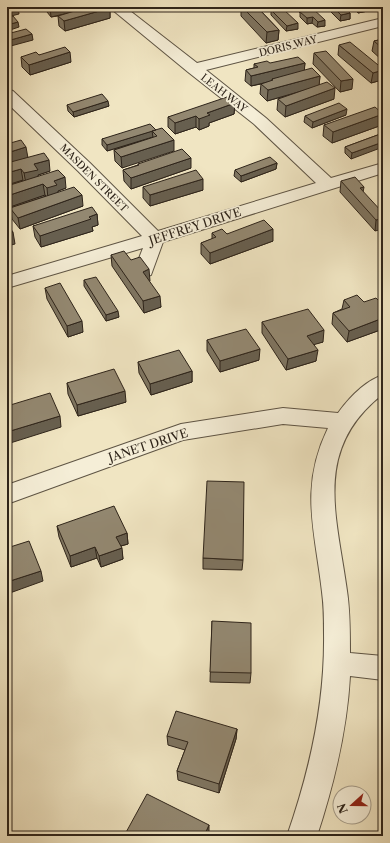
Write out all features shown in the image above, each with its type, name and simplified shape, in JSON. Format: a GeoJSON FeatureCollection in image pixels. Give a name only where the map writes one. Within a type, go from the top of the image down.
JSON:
{"type":"FeatureCollection","features":[{"type":"Feature","properties":{"kind":"street","name":"LEAH WAY"},"geometry":{"type":"LineString","coordinates":[[116,7],[260,121],[328,185]]}},
{"type":"Feature","properties":{"kind":"street","name":"DORIS WAY"},"geometry":{"type":"LineString","coordinates":[[193,69],[383,22]]}},
{"type":"Feature","properties":{"kind":"street","name":"MASDEN STREET"},"geometry":{"type":"LineString","coordinates":[[7,94],[84,167],[155,239]]}},
{"type":"Feature","properties":{"kind":"street","name":"JEFFREY DRIVE"},"geometry":{"type":"LineString","coordinates":[[7,282],[155,239],[383,168]]}},
{"type":"Feature","properties":{"kind":"street"},"geometry":{"type":"LineString","coordinates":[[144,271],[155,239]]}},
{"type":"Feature","properties":{"kind":"street"},"geometry":{"type":"LineString","coordinates":[[302,836],[320,783],[330,733],[336,687],[336,601],[324,526],[322,492],[325,461],[335,433],[342,421],[351,410],[383,383]]}},
{"type":"Feature","properties":{"kind":"street","name":"JANET DRIVE"},"geometry":{"type":"LineString","coordinates":[[7,495],[181,432],[283,416],[342,421]]}},
{"type":"Feature","properties":{"kind":"street"},"geometry":{"type":"LineString","coordinates":[[336,663],[383,668]]}},
{"type":"Feature","properties":{"kind":"building"},"geometry":{"type":"Polygon","coordinates":[[[88,7],[110,8],[64,21],[58,16],[88,7]]]}},
{"type":"Feature","properties":{"kind":"building"},"geometry":{"type":"Polygon","coordinates":[[[242,7],[257,7],[279,30],[267,32],[242,7]]]}},
{"type":"Feature","properties":{"kind":"building"},"geometry":{"type":"Polygon","coordinates":[[[300,7],[311,7],[325,20],[318,22],[313,17],[307,18],[300,12],[304,11],[300,7]]]}},
{"type":"Feature","properties":{"kind":"building"},"geometry":{"type":"Polygon","coordinates":[[[333,7],[344,7],[350,13],[341,15],[333,7]]]}},
{"type":"Feature","properties":{"kind":"building"},"geometry":{"type":"Polygon","coordinates":[[[282,8],[298,23],[287,26],[271,10],[282,8]]]}},
{"type":"Feature","properties":{"kind":"building"},"geometry":{"type":"Polygon","coordinates":[[[13,16],[18,22],[7,25],[7,18],[13,16]]]}},
{"type":"Feature","properties":{"kind":"building"},"geometry":{"type":"Polygon","coordinates":[[[26,29],[32,34],[7,41],[7,34],[26,29]]]}},
{"type":"Feature","properties":{"kind":"building"},"geometry":{"type":"Polygon","coordinates":[[[383,39],[383,49],[374,41],[383,39]]]}},
{"type":"Feature","properties":{"kind":"building"},"geometry":{"type":"Polygon","coordinates":[[[350,42],[383,70],[373,73],[339,45],[350,42]]]}},
{"type":"Feature","properties":{"kind":"building"},"geometry":{"type":"Polygon","coordinates":[[[65,47],[70,52],[29,65],[21,57],[36,52],[39,55],[65,47]]]}},
{"type":"Feature","properties":{"kind":"building"},"geometry":{"type":"Polygon","coordinates":[[[326,51],[353,79],[341,81],[314,53],[326,51]]]}},
{"type":"Feature","properties":{"kind":"building"},"geometry":{"type":"Polygon","coordinates":[[[298,57],[305,63],[251,76],[246,70],[258,67],[254,64],[267,61],[270,63],[298,57]]]}},
{"type":"Feature","properties":{"kind":"building"},"geometry":{"type":"Polygon","coordinates":[[[312,68],[320,76],[268,90],[261,84],[273,80],[272,79],[312,68]]]}},
{"type":"Feature","properties":{"kind":"building"},"geometry":{"type":"Polygon","coordinates":[[[327,82],[335,88],[286,106],[278,99],[327,82]]]}},
{"type":"Feature","properties":{"kind":"building"},"geometry":{"type":"Polygon","coordinates":[[[102,94],[108,101],[73,112],[67,105],[102,94]]]}},
{"type":"Feature","properties":{"kind":"building"},"geometry":{"type":"Polygon","coordinates":[[[227,97],[235,103],[207,113],[210,115],[199,119],[196,116],[175,123],[168,117],[227,97]]]}},
{"type":"Feature","properties":{"kind":"building"},"geometry":{"type":"Polygon","coordinates":[[[339,103],[347,109],[313,122],[305,116],[339,103]]]}},
{"type":"Feature","properties":{"kind":"building"},"geometry":{"type":"Polygon","coordinates":[[[375,107],[383,114],[333,132],[324,125],[375,107]]]}},
{"type":"Feature","properties":{"kind":"building"},"geometry":{"type":"Polygon","coordinates":[[[150,124],[156,130],[107,145],[102,139],[150,124]]]}},
{"type":"Feature","properties":{"kind":"building"},"geometry":{"type":"Polygon","coordinates":[[[162,128],[174,140],[121,157],[114,150],[157,136],[152,131],[162,128]]]}},
{"type":"Feature","properties":{"kind":"building"},"geometry":{"type":"Polygon","coordinates":[[[383,133],[383,142],[352,153],[345,147],[383,133]]]}},
{"type":"Feature","properties":{"kind":"building"},"geometry":{"type":"Polygon","coordinates":[[[21,140],[26,147],[7,153],[7,144],[21,140]]]}},
{"type":"Feature","properties":{"kind":"building"},"geometry":{"type":"Polygon","coordinates":[[[182,149],[191,158],[131,178],[123,170],[139,165],[138,164],[182,149]]]}},
{"type":"Feature","properties":{"kind":"building"},"geometry":{"type":"Polygon","coordinates":[[[44,153],[49,160],[34,164],[38,170],[24,173],[21,169],[7,173],[7,163],[44,153]]]}},
{"type":"Feature","properties":{"kind":"building"},"geometry":{"type":"Polygon","coordinates":[[[270,157],[277,163],[241,176],[235,170],[270,157]]]}},
{"type":"Feature","properties":{"kind":"building"},"geometry":{"type":"Polygon","coordinates":[[[58,170],[65,177],[54,181],[57,185],[47,188],[43,184],[7,196],[7,186],[58,170]]]}},
{"type":"Feature","properties":{"kind":"building"},"geometry":{"type":"Polygon","coordinates":[[[196,170],[203,179],[150,195],[143,187],[196,170]]]}},
{"type":"Feature","properties":{"kind":"building"},"geometry":{"type":"Polygon","coordinates":[[[355,177],[364,187],[360,188],[383,213],[383,218],[376,220],[341,181],[355,177]]]}},
{"type":"Feature","properties":{"kind":"building"},"geometry":{"type":"Polygon","coordinates":[[[74,187],[82,195],[18,218],[10,208],[74,187]]]}},
{"type":"Feature","properties":{"kind":"building"},"geometry":{"type":"Polygon","coordinates":[[[92,207],[97,214],[89,217],[91,219],[40,236],[33,226],[92,207]]]}},
{"type":"Feature","properties":{"kind":"building"},"geometry":{"type":"Polygon","coordinates":[[[264,220],[273,229],[210,253],[201,243],[216,237],[212,233],[222,229],[227,234],[264,220]]]}},
{"type":"Feature","properties":{"kind":"building"},"geometry":{"type":"Polygon","coordinates":[[[7,224],[13,232],[7,234],[7,224]]]}},
{"type":"Feature","properties":{"kind":"building"},"geometry":{"type":"Polygon","coordinates":[[[124,251],[131,260],[140,257],[149,269],[143,272],[160,296],[143,301],[111,255],[124,251]]]}},
{"type":"Feature","properties":{"kind":"building"},"geometry":{"type":"Polygon","coordinates":[[[96,277],[118,311],[106,315],[84,280],[96,277]]]}},
{"type":"Feature","properties":{"kind":"building"},"geometry":{"type":"Polygon","coordinates":[[[60,283],[82,321],[67,326],[45,288],[60,283]]]}},
{"type":"Feature","properties":{"kind":"building"},"geometry":{"type":"Polygon","coordinates":[[[357,295],[364,302],[376,298],[383,305],[383,318],[349,331],[333,313],[350,307],[344,300],[357,295]]]}},
{"type":"Feature","properties":{"kind":"building"},"geometry":{"type":"Polygon","coordinates":[[[308,309],[324,330],[307,336],[318,350],[288,359],[262,322],[308,309]]]}},
{"type":"Feature","properties":{"kind":"building"},"geometry":{"type":"Polygon","coordinates":[[[246,329],[260,349],[220,361],[207,340],[246,329]]]}},
{"type":"Feature","properties":{"kind":"building"},"geometry":{"type":"Polygon","coordinates":[[[179,350],[192,371],[150,384],[138,362],[179,350]]]}},
{"type":"Feature","properties":{"kind":"building"},"geometry":{"type":"Polygon","coordinates":[[[114,369],[125,391],[77,405],[67,383],[114,369]]]}},
{"type":"Feature","properties":{"kind":"building"},"geometry":{"type":"Polygon","coordinates":[[[50,393],[60,416],[7,432],[7,406],[50,393]]]}},
{"type":"Feature","properties":{"kind":"building"},"geometry":{"type":"Polygon","coordinates":[[[207,481],[244,482],[243,560],[203,558],[207,481]]]}},
{"type":"Feature","properties":{"kind":"building"},"geometry":{"type":"Polygon","coordinates":[[[114,506],[127,533],[116,537],[122,548],[99,556],[95,547],[70,556],[57,526],[114,506]]]}},
{"type":"Feature","properties":{"kind":"building"},"geometry":{"type":"Polygon","coordinates":[[[29,541],[41,571],[7,582],[7,548],[29,541]]]}},
{"type":"Feature","properties":{"kind":"building"},"geometry":{"type":"Polygon","coordinates":[[[212,621],[251,623],[251,673],[210,672],[212,621]]]}},
{"type":"Feature","properties":{"kind":"building"},"geometry":{"type":"Polygon","coordinates":[[[176,711],[237,729],[219,784],[177,771],[188,742],[167,736],[176,711]]]}},
{"type":"Feature","properties":{"kind":"building"},"geometry":{"type":"Polygon","coordinates":[[[147,794],[209,825],[204,836],[124,836],[147,794]]]}}]}
